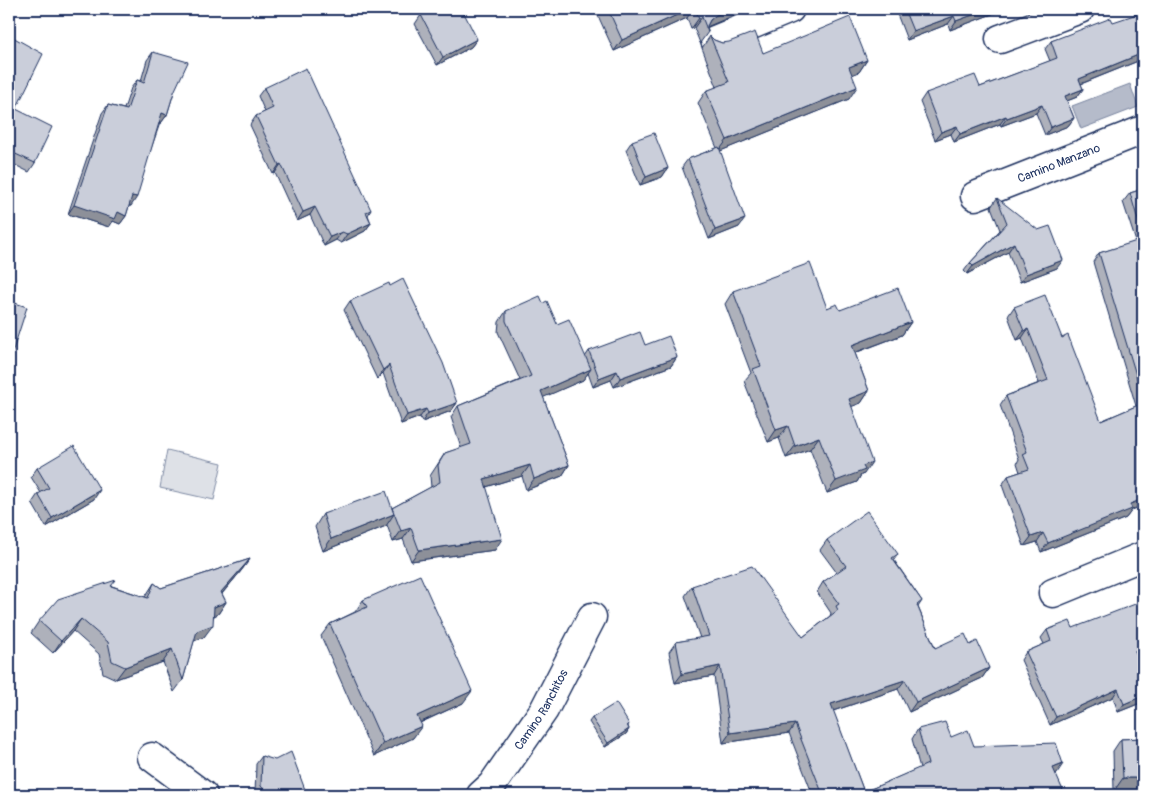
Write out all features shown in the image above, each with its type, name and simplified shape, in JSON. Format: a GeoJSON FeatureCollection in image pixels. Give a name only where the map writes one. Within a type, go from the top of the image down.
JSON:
{"type":"FeatureCollection","features":[{"type":"Feature","properties":{"kind":"street"},"geometry":{"type":"LineString","coordinates":[[715,40],[790,9]]}},
{"type":"Feature","properties":{"kind":"street"},"geometry":{"type":"LineString","coordinates":[[1000,39],[1080,9]]}},
{"type":"Feature","properties":{"kind":"street","name":"Camino Manzano"},"geometry":{"type":"LineString","coordinates":[[975,196],[1143,130]]}},
{"type":"Feature","properties":{"kind":"street"},"geometry":{"type":"LineString","coordinates":[[1053,593],[1143,556]]}},
{"type":"Feature","properties":{"kind":"street","name":"Camino Ranchitos"},"geometry":{"type":"LineString","coordinates":[[480,795],[492,785],[544,710],[592,617]]}},
{"type":"Feature","properties":{"kind":"street"},"geometry":{"type":"LineString","coordinates":[[152,757],[203,795]]}},
{"type":"Feature","properties":{"kind":"shaded area"},"geometry":{"type":"Polygon","coordinates":[[[167,450],[222,463],[214,500],[160,488],[167,450]]]}},
{"type":"Feature","properties":{"kind":"water"},"geometry":{"type":"Polygon","coordinates":[[[1130,84],[1138,107],[1081,129],[1072,106],[1130,84]]]}},
{"type":"Feature","properties":{"kind":"building"},"geometry":{"type":"Polygon","coordinates":[[[434,9],[462,9],[477,39],[443,57],[421,15],[434,9]]]}},
{"type":"Feature","properties":{"kind":"building"},"geometry":{"type":"Polygon","coordinates":[[[608,9],[690,9],[622,40],[608,9]]]}},
{"type":"Feature","properties":{"kind":"building"},"geometry":{"type":"Polygon","coordinates":[[[695,9],[731,9],[716,15],[710,20],[707,26],[708,32],[702,17],[699,18],[695,9]]]}},
{"type":"Feature","properties":{"kind":"building"},"geometry":{"type":"Polygon","coordinates":[[[904,9],[989,9],[956,21],[954,16],[913,31],[904,9]]]}},
{"type":"Feature","properties":{"kind":"building"},"geometry":{"type":"Polygon","coordinates":[[[1143,12],[1143,53],[1079,79],[1083,89],[1065,96],[1074,118],[1051,127],[1042,105],[1007,118],[1006,116],[960,134],[957,126],[941,132],[926,93],[975,75],[980,87],[1057,58],[1051,41],[1111,18],[1113,22],[1143,12]]]}},
{"type":"Feature","properties":{"kind":"building"},"geometry":{"type":"Polygon","coordinates":[[[850,17],[867,60],[849,67],[857,87],[727,140],[706,91],[729,82],[710,36],[722,43],[755,32],[763,53],[850,17]]]}},
{"type":"Feature","properties":{"kind":"building"},"geometry":{"type":"Polygon","coordinates":[[[9,35],[43,54],[16,109],[52,127],[35,163],[9,151],[9,35]]]}},
{"type":"Feature","properties":{"kind":"building"},"geometry":{"type":"Polygon","coordinates":[[[153,52],[188,62],[174,92],[167,115],[162,113],[137,197],[132,196],[126,216],[118,212],[115,219],[74,205],[108,105],[127,110],[137,80],[144,83],[153,52]]]}},
{"type":"Feature","properties":{"kind":"building"},"geometry":{"type":"Polygon","coordinates":[[[306,68],[371,210],[366,212],[371,223],[347,234],[342,232],[330,237],[315,207],[303,212],[256,116],[273,108],[264,88],[306,68]]]}},
{"type":"Feature","properties":{"kind":"building"},"geometry":{"type":"Polygon","coordinates":[[[654,133],[668,168],[646,177],[632,141],[654,133]]]}},
{"type":"Feature","properties":{"kind":"building"},"geometry":{"type":"Polygon","coordinates":[[[719,147],[745,219],[715,230],[688,159],[719,147]]]}},
{"type":"Feature","properties":{"kind":"building"},"geometry":{"type":"Polygon","coordinates":[[[1143,189],[1143,237],[1130,193],[1143,189]]]}},
{"type":"Feature","properties":{"kind":"building"},"geometry":{"type":"Polygon","coordinates":[[[997,198],[1038,230],[1050,226],[1063,260],[1026,274],[1014,243],[973,266],[970,263],[1007,223],[997,198]]]}},
{"type":"Feature","properties":{"kind":"building"},"geometry":{"type":"Polygon","coordinates":[[[1143,239],[1143,398],[1099,253],[1143,239]]]}},
{"type":"Feature","properties":{"kind":"building"},"geometry":{"type":"Polygon","coordinates":[[[810,263],[827,308],[837,304],[840,310],[898,288],[911,322],[852,345],[869,391],[849,399],[872,462],[863,466],[865,470],[836,481],[819,437],[795,446],[788,426],[776,430],[753,369],[761,366],[733,291],[810,263]]]}},
{"type":"Feature","properties":{"kind":"building"},"geometry":{"type":"Polygon","coordinates":[[[403,279],[443,363],[457,403],[428,413],[426,409],[407,415],[389,365],[383,370],[350,301],[389,283],[390,286],[403,279]]]}},
{"type":"Feature","properties":{"kind":"building"},"geometry":{"type":"Polygon","coordinates":[[[1045,295],[1062,338],[1068,335],[1101,421],[1143,403],[1143,499],[1130,504],[1132,509],[1048,543],[1043,533],[1031,537],[1008,476],[1029,469],[1023,454],[1027,452],[1006,396],[1048,380],[1028,329],[1024,331],[1014,307],[1045,295]]]}},
{"type":"Feature","properties":{"kind":"building"},"geometry":{"type":"Polygon","coordinates":[[[540,296],[543,303],[547,301],[557,324],[569,319],[591,369],[541,391],[569,465],[534,479],[530,465],[484,479],[502,539],[419,550],[411,528],[401,531],[392,508],[440,482],[438,465],[445,453],[471,444],[458,406],[531,376],[506,321],[506,311],[540,296]]]}},
{"type":"Feature","properties":{"kind":"building"},"geometry":{"type":"Polygon","coordinates":[[[9,301],[27,307],[9,363],[9,301]]]}},
{"type":"Feature","properties":{"kind":"building"},"geometry":{"type":"Polygon","coordinates":[[[640,332],[645,345],[669,336],[677,357],[620,378],[617,371],[599,378],[589,351],[640,332]]]}},
{"type":"Feature","properties":{"kind":"building"},"geometry":{"type":"Polygon","coordinates":[[[74,446],[100,490],[52,518],[38,494],[49,488],[37,468],[74,446]]]}},
{"type":"Feature","properties":{"kind":"building"},"geometry":{"type":"Polygon","coordinates":[[[386,491],[394,514],[331,539],[323,514],[386,491]]]}},
{"type":"Feature","properties":{"kind":"building"},"geometry":{"type":"Polygon","coordinates":[[[867,511],[898,554],[892,558],[922,601],[917,605],[935,648],[965,634],[970,645],[977,641],[989,668],[916,702],[905,680],[831,704],[864,792],[928,764],[918,729],[945,722],[951,737],[968,730],[974,746],[1056,743],[1063,764],[1053,768],[1065,795],[806,795],[821,790],[795,724],[730,733],[720,666],[682,674],[676,642],[709,636],[692,586],[752,566],[803,637],[838,610],[836,606],[839,604],[823,582],[846,566],[827,540],[867,511]]]}},
{"type":"Feature","properties":{"kind":"building"},"geometry":{"type":"Polygon","coordinates":[[[250,559],[221,592],[226,602],[214,607],[213,625],[197,631],[183,680],[172,649],[125,667],[112,661],[108,642],[81,619],[61,641],[39,621],[58,599],[116,580],[111,586],[148,598],[154,583],[161,588],[250,559]]]}},
{"type":"Feature","properties":{"kind":"building"},"geometry":{"type":"Polygon","coordinates":[[[420,575],[472,691],[417,716],[422,726],[383,743],[330,624],[367,607],[363,600],[420,575]]]}},
{"type":"Feature","properties":{"kind":"building"},"geometry":{"type":"Polygon","coordinates":[[[1143,601],[1143,648],[1135,651],[1143,673],[1143,696],[1124,704],[1118,689],[1056,717],[1026,652],[1051,641],[1047,630],[1070,621],[1073,628],[1143,601]]]}},
{"type":"Feature","properties":{"kind":"building"},"geometry":{"type":"Polygon","coordinates":[[[616,703],[629,724],[627,725],[629,729],[608,743],[592,718],[616,703]]]}},
{"type":"Feature","properties":{"kind":"building"},"geometry":{"type":"Polygon","coordinates":[[[1143,738],[1143,778],[1123,778],[1121,739],[1143,738]]]}},
{"type":"Feature","properties":{"kind":"building"},"geometry":{"type":"Polygon","coordinates":[[[291,752],[307,795],[269,795],[261,786],[262,756],[275,760],[291,752]]]}}]}
